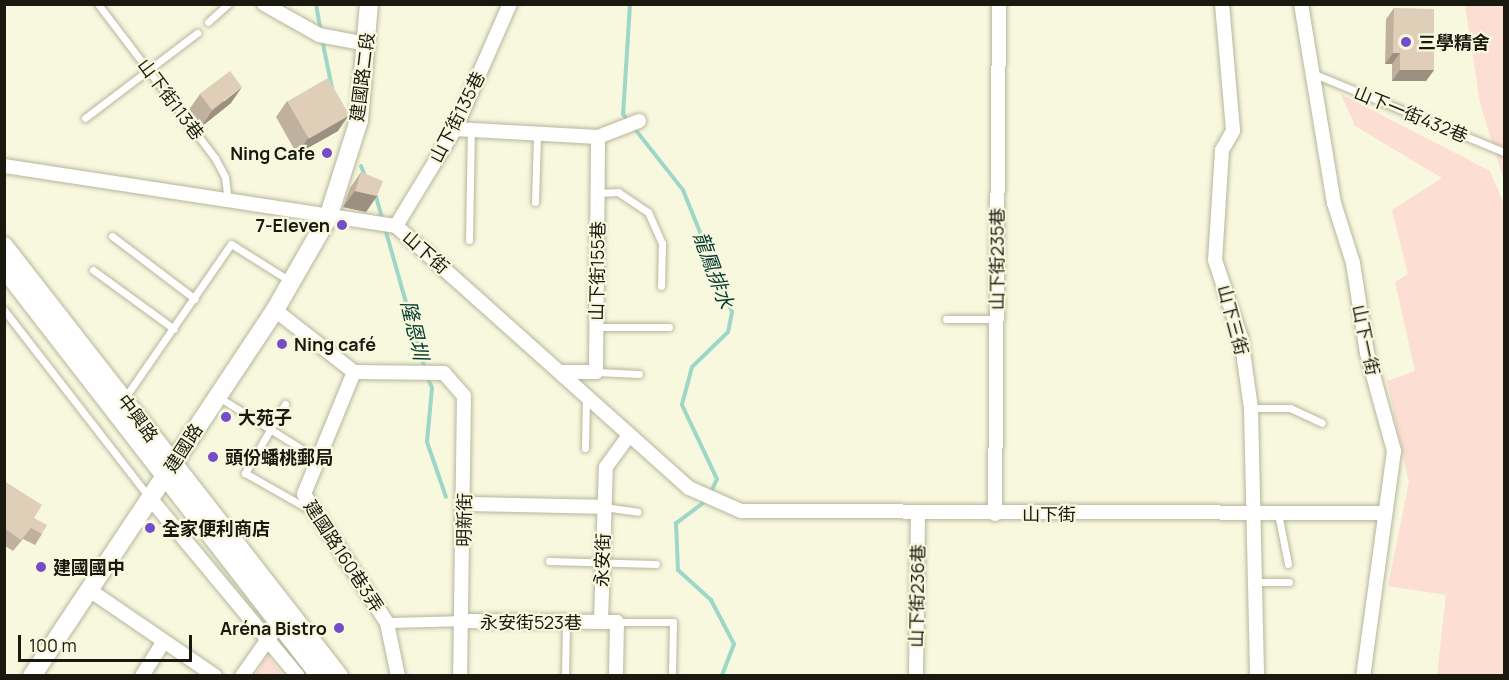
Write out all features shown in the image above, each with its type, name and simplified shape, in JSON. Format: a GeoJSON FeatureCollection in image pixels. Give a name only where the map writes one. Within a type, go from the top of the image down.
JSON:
{"type":"FeatureCollection","features":[{"type":"Feature","properties":{"kind":"street"},"geometry":{"type":"LineString","coordinates":[[264,4],[322,35],[367,44]]}},
{"type":"Feature","properties":{"kind":"street","name":"建國路二段"},"geometry":{"type":"LineString","coordinates":[[328,218],[359,120],[369,4]]}},
{"type":"Feature","properties":{"kind":"street","name":"山下街135巷"},"geometry":{"type":"LineString","coordinates":[[389,225],[455,129],[510,4]]}},
{"type":"Feature","properties":{"kind":"street","name":"山下街235巷"},"geometry":{"type":"LineString","coordinates":[[995,514],[999,4]]}},
{"type":"Feature","properties":{"kind":"street","name":"山下三街"},"geometry":{"type":"LineString","coordinates":[[1222,4],[1233,131],[1222,150],[1215,260],[1241,338],[1251,408],[1257,675]]}},
{"type":"Feature","properties":{"kind":"street","name":"山下一街"},"geometry":{"type":"LineString","coordinates":[[1301,4],[1317,75],[1334,203],[1353,263],[1366,353],[1394,451],[1394,485],[1383,513],[1363,675]]}},
{"type":"Feature","properties":{"kind":"street"},"geometry":{"type":"LineString","coordinates":[[455,129],[598,137],[637,122]]}},
{"type":"Feature","properties":{"kind":"street","name":"山下街155巷"},"geometry":{"type":"LineString","coordinates":[[596,372],[598,137]]}},
{"type":"Feature","properties":{"kind":"street","name":"山下街"},"geometry":{"type":"LineString","coordinates":[[4,166],[328,218],[389,225],[563,372],[629,435],[697,493],[741,512],[918,516],[1383,513]]}},
{"type":"Feature","properties":{"kind":"street","name":"建國路"},"geometry":{"type":"LineString","coordinates":[[32,675],[274,310],[328,218]]}},
{"type":"Feature","properties":{"kind":"street","name":"中興路"},"geometry":{"type":"LineString","coordinates":[[4,246],[124,399],[168,471],[274,631],[320,675]]}},
{"type":"Feature","properties":{"kind":"street","name":"中興路"},"geometry":{"type":"LineString","coordinates":[[4,268],[168,471],[339,675]]}},
{"type":"Feature","properties":{"kind":"street"},"geometry":{"type":"LineString","coordinates":[[274,310],[354,372]]}},
{"type":"Feature","properties":{"kind":"street","name":"明新街"},"geometry":{"type":"LineString","coordinates":[[354,372],[432,373],[464,396],[460,675]]}},
{"type":"Feature","properties":{"kind":"street","name":"建國路160巷3弄"},"geometry":{"type":"LineString","coordinates":[[354,372],[304,494],[387,623],[398,675]]}},
{"type":"Feature","properties":{"kind":"street"},"geometry":{"type":"LineString","coordinates":[[563,372],[596,372]]}},
{"type":"Feature","properties":{"kind":"street","name":"永安街"},"geometry":{"type":"LineString","coordinates":[[601,622],[606,467],[629,435]]}},
{"type":"Feature","properties":{"kind":"street"},"geometry":{"type":"LineString","coordinates":[[150,498],[274,631],[298,675]]}},
{"type":"Feature","properties":{"kind":"street"},"geometry":{"type":"LineString","coordinates":[[464,504],[604,507]]}},
{"type":"Feature","properties":{"kind":"street","name":"山下街236巷"},"geometry":{"type":"LineString","coordinates":[[916,675],[918,516]]}},
{"type":"Feature","properties":{"kind":"street"},"geometry":{"type":"LineString","coordinates":[[88,588],[215,675]]}},
{"type":"Feature","properties":{"kind":"street"},"geometry":{"type":"LineString","coordinates":[[387,623],[462,621]]}},
{"type":"Feature","properties":{"kind":"street","name":"永安街523巷"},"geometry":{"type":"LineString","coordinates":[[462,621],[601,622]]}},
{"type":"Feature","properties":{"kind":"street"},"geometry":{"type":"LineString","coordinates":[[601,622],[617,622],[616,675]]}},
{"type":"Feature","properties":{"kind":"street"},"geometry":{"type":"LineString","coordinates":[[242,675],[274,631]]}},
{"type":"Feature","properties":{"kind":"street"},"geometry":{"type":"LineString","coordinates":[[142,675],[164,641]]}},
{"type":"Feature","properties":{"kind":"lane","name":"山下街113巷"},"geometry":{"type":"LineString","coordinates":[[98,4],[215,158],[225,177],[228,201]]}},
{"type":"Feature","properties":{"kind":"lane"},"geometry":{"type":"LineString","coordinates":[[208,22],[228,4]]}},
{"type":"Feature","properties":{"kind":"lane"},"geometry":{"type":"LineString","coordinates":[[85,118],[196,33]]}},
{"type":"Feature","properties":{"kind":"lane","name":"山下一街432巷"},"geometry":{"type":"LineString","coordinates":[[1317,75],[1504,152]]}},
{"type":"Feature","properties":{"kind":"lane"},"geometry":{"type":"LineString","coordinates":[[469,240],[471,130]]}},
{"type":"Feature","properties":{"kind":"lane"},"geometry":{"type":"LineString","coordinates":[[535,202],[537,134]]}},
{"type":"Feature","properties":{"kind":"lane"},"geometry":{"type":"LineString","coordinates":[[598,192],[618,192],[648,212],[662,243],[661,286]]}},
{"type":"Feature","properties":{"kind":"lane"},"geometry":{"type":"LineString","coordinates":[[112,236],[195,298]]}},
{"type":"Feature","properties":{"kind":"lane"},"geometry":{"type":"LineString","coordinates":[[124,399],[231,244],[290,281]]}},
{"type":"Feature","properties":{"kind":"lane"},"geometry":{"type":"LineString","coordinates":[[93,270],[174,329]]}},
{"type":"Feature","properties":{"kind":"lane"},"geometry":{"type":"LineString","coordinates":[[4,310],[150,498]]}},
{"type":"Feature","properties":{"kind":"lane"},"geometry":{"type":"LineString","coordinates":[[946,319],[996,319]]}},
{"type":"Feature","properties":{"kind":"lane"},"geometry":{"type":"LineString","coordinates":[[597,327],[669,327]]}},
{"type":"Feature","properties":{"kind":"lane"},"geometry":{"type":"LineString","coordinates":[[596,372],[639,374]]}},
{"type":"Feature","properties":{"kind":"lane"},"geometry":{"type":"LineString","coordinates":[[585,448],[586,393]]}},
{"type":"Feature","properties":{"kind":"lane"},"geometry":{"type":"LineString","coordinates":[[218,396],[318,459]]}},
{"type":"Feature","properties":{"kind":"lane"},"geometry":{"type":"LineString","coordinates":[[285,404],[269,428],[245,473],[316,513]]}},
{"type":"Feature","properties":{"kind":"lane"},"geometry":{"type":"LineString","coordinates":[[1251,408],[1290,408],[1322,423]]}},
{"type":"Feature","properties":{"kind":"lane"},"geometry":{"type":"LineString","coordinates":[[604,507],[638,512]]}},
{"type":"Feature","properties":{"kind":"lane"},"geometry":{"type":"LineString","coordinates":[[1278,513],[1288,564]]}},
{"type":"Feature","properties":{"kind":"lane"},"geometry":{"type":"LineString","coordinates":[[549,561],[656,564]]}},
{"type":"Feature","properties":{"kind":"lane"},"geometry":{"type":"LineString","coordinates":[[1254,582],[1289,582]]}},
{"type":"Feature","properties":{"kind":"lane"},"geometry":{"type":"LineString","coordinates":[[566,622],[566,675]]}},
{"type":"Feature","properties":{"kind":"lane"},"geometry":{"type":"LineString","coordinates":[[617,622],[673,622],[672,675]]}},
{"type":"Feature","properties":{"kind":"shaded area"},"geometry":{"type":"Polygon","coordinates":[[[1465,5],[1504,5],[1504,181],[1480,103],[1465,5]]]}},
{"type":"Feature","properties":{"kind":"shaded area"},"geometry":{"type":"Polygon","coordinates":[[[1341,94],[1490,171],[1504,204],[1504,675],[1437,675],[1446,595],[1388,586],[1409,482],[1387,381],[1415,371],[1395,282],[1408,274],[1392,210],[1442,178],[1355,126],[1341,94]]]}},
{"type":"Feature","properties":{"kind":"shaded area"},"geometry":{"type":"Polygon","coordinates":[[[268,655],[283,675],[255,675],[268,655]]]}},
{"type":"Feature","properties":{"kind":"building","name":"三學精舍"},"geometry":{"type":"Polygon","coordinates":[[[1394,8],[1434,9],[1434,70],[1400,70],[1400,53],[1393,53],[1394,8]]]}},
{"type":"Feature","properties":{"kind":"building"},"geometry":{"type":"Polygon","coordinates":[[[230,71],[242,87],[212,110],[200,94],[230,71]]]}},
{"type":"Feature","properties":{"kind":"building"},"geometry":{"type":"Polygon","coordinates":[[[328,78],[350,115],[309,139],[287,102],[328,78]]]}},
{"type":"Feature","properties":{"kind":"building"},"geometry":{"type":"Polygon","coordinates":[[[361,172],[383,181],[377,196],[355,191],[361,172]]]}},
{"type":"Feature","properties":{"kind":"building"},"geometry":{"type":"Polygon","coordinates":[[[4,481],[42,505],[34,518],[47,525],[42,534],[31,528],[21,540],[4,528],[4,481]]]}},
{"type":"Feature","properties":{"kind":"waterway","name":"隆恩圳"},"geometry":{"type":"LineString","coordinates":[[316,4],[321,32]]}},
{"type":"Feature","properties":{"kind":"waterway","name":"龍鳳排水"},"geometry":{"type":"LineString","coordinates":[[630,4],[623,114],[683,190],[732,312],[728,332],[692,367],[682,405],[717,479],[710,494]]}},
{"type":"Feature","properties":{"kind":"waterway","name":"隆恩圳"},"geometry":{"type":"LineString","coordinates":[[322,39],[332,88]]}},
{"type":"Feature","properties":{"kind":"waterway","name":"隆恩圳"},"geometry":{"type":"LineString","coordinates":[[361,166],[365,176]]}},
{"type":"Feature","properties":{"kind":"waterway","name":"隆恩圳"},"geometry":{"type":"LineString","coordinates":[[375,193],[425,370]]}},
{"type":"Feature","properties":{"kind":"waterway","name":"隆恩圳"},"geometry":{"type":"LineString","coordinates":[[427,376],[432,388],[427,442],[446,497]]}},
{"type":"Feature","properties":{"kind":"waterway","name":"龍鳳排水"},"geometry":{"type":"LineString","coordinates":[[707,500],[676,523],[678,570],[711,600],[734,644],[722,676]]}},
{"type":"Feature","properties":{"kind":"place","name":"三學精舍"},"geometry":{"type":"Point","coordinates":[1406,42]}},
{"type":"Feature","properties":{"kind":"place","name":"Ning Cafe"},"geometry":{"type":"Point","coordinates":[327,153]}},
{"type":"Feature","properties":{"kind":"place","name":"7-Eleven"},"geometry":{"type":"Point","coordinates":[342,225]}},
{"type":"Feature","properties":{"kind":"place","name":"Ning café"},"geometry":{"type":"Point","coordinates":[282,344]}},
{"type":"Feature","properties":{"kind":"place","name":"大苑子"},"geometry":{"type":"Point","coordinates":[226,417]}},
{"type":"Feature","properties":{"kind":"place","name":"頭份蟠桃郵局"},"geometry":{"type":"Point","coordinates":[213,457]}},
{"type":"Feature","properties":{"kind":"place","name":"全家便利商店"},"geometry":{"type":"Point","coordinates":[150,528]}},
{"type":"Feature","properties":{"kind":"place","name":"建國國中"},"geometry":{"type":"Point","coordinates":[41,567]}},
{"type":"Feature","properties":{"kind":"place","name":"Aréna Bistro"},"geometry":{"type":"Point","coordinates":[339,628]}}]}
